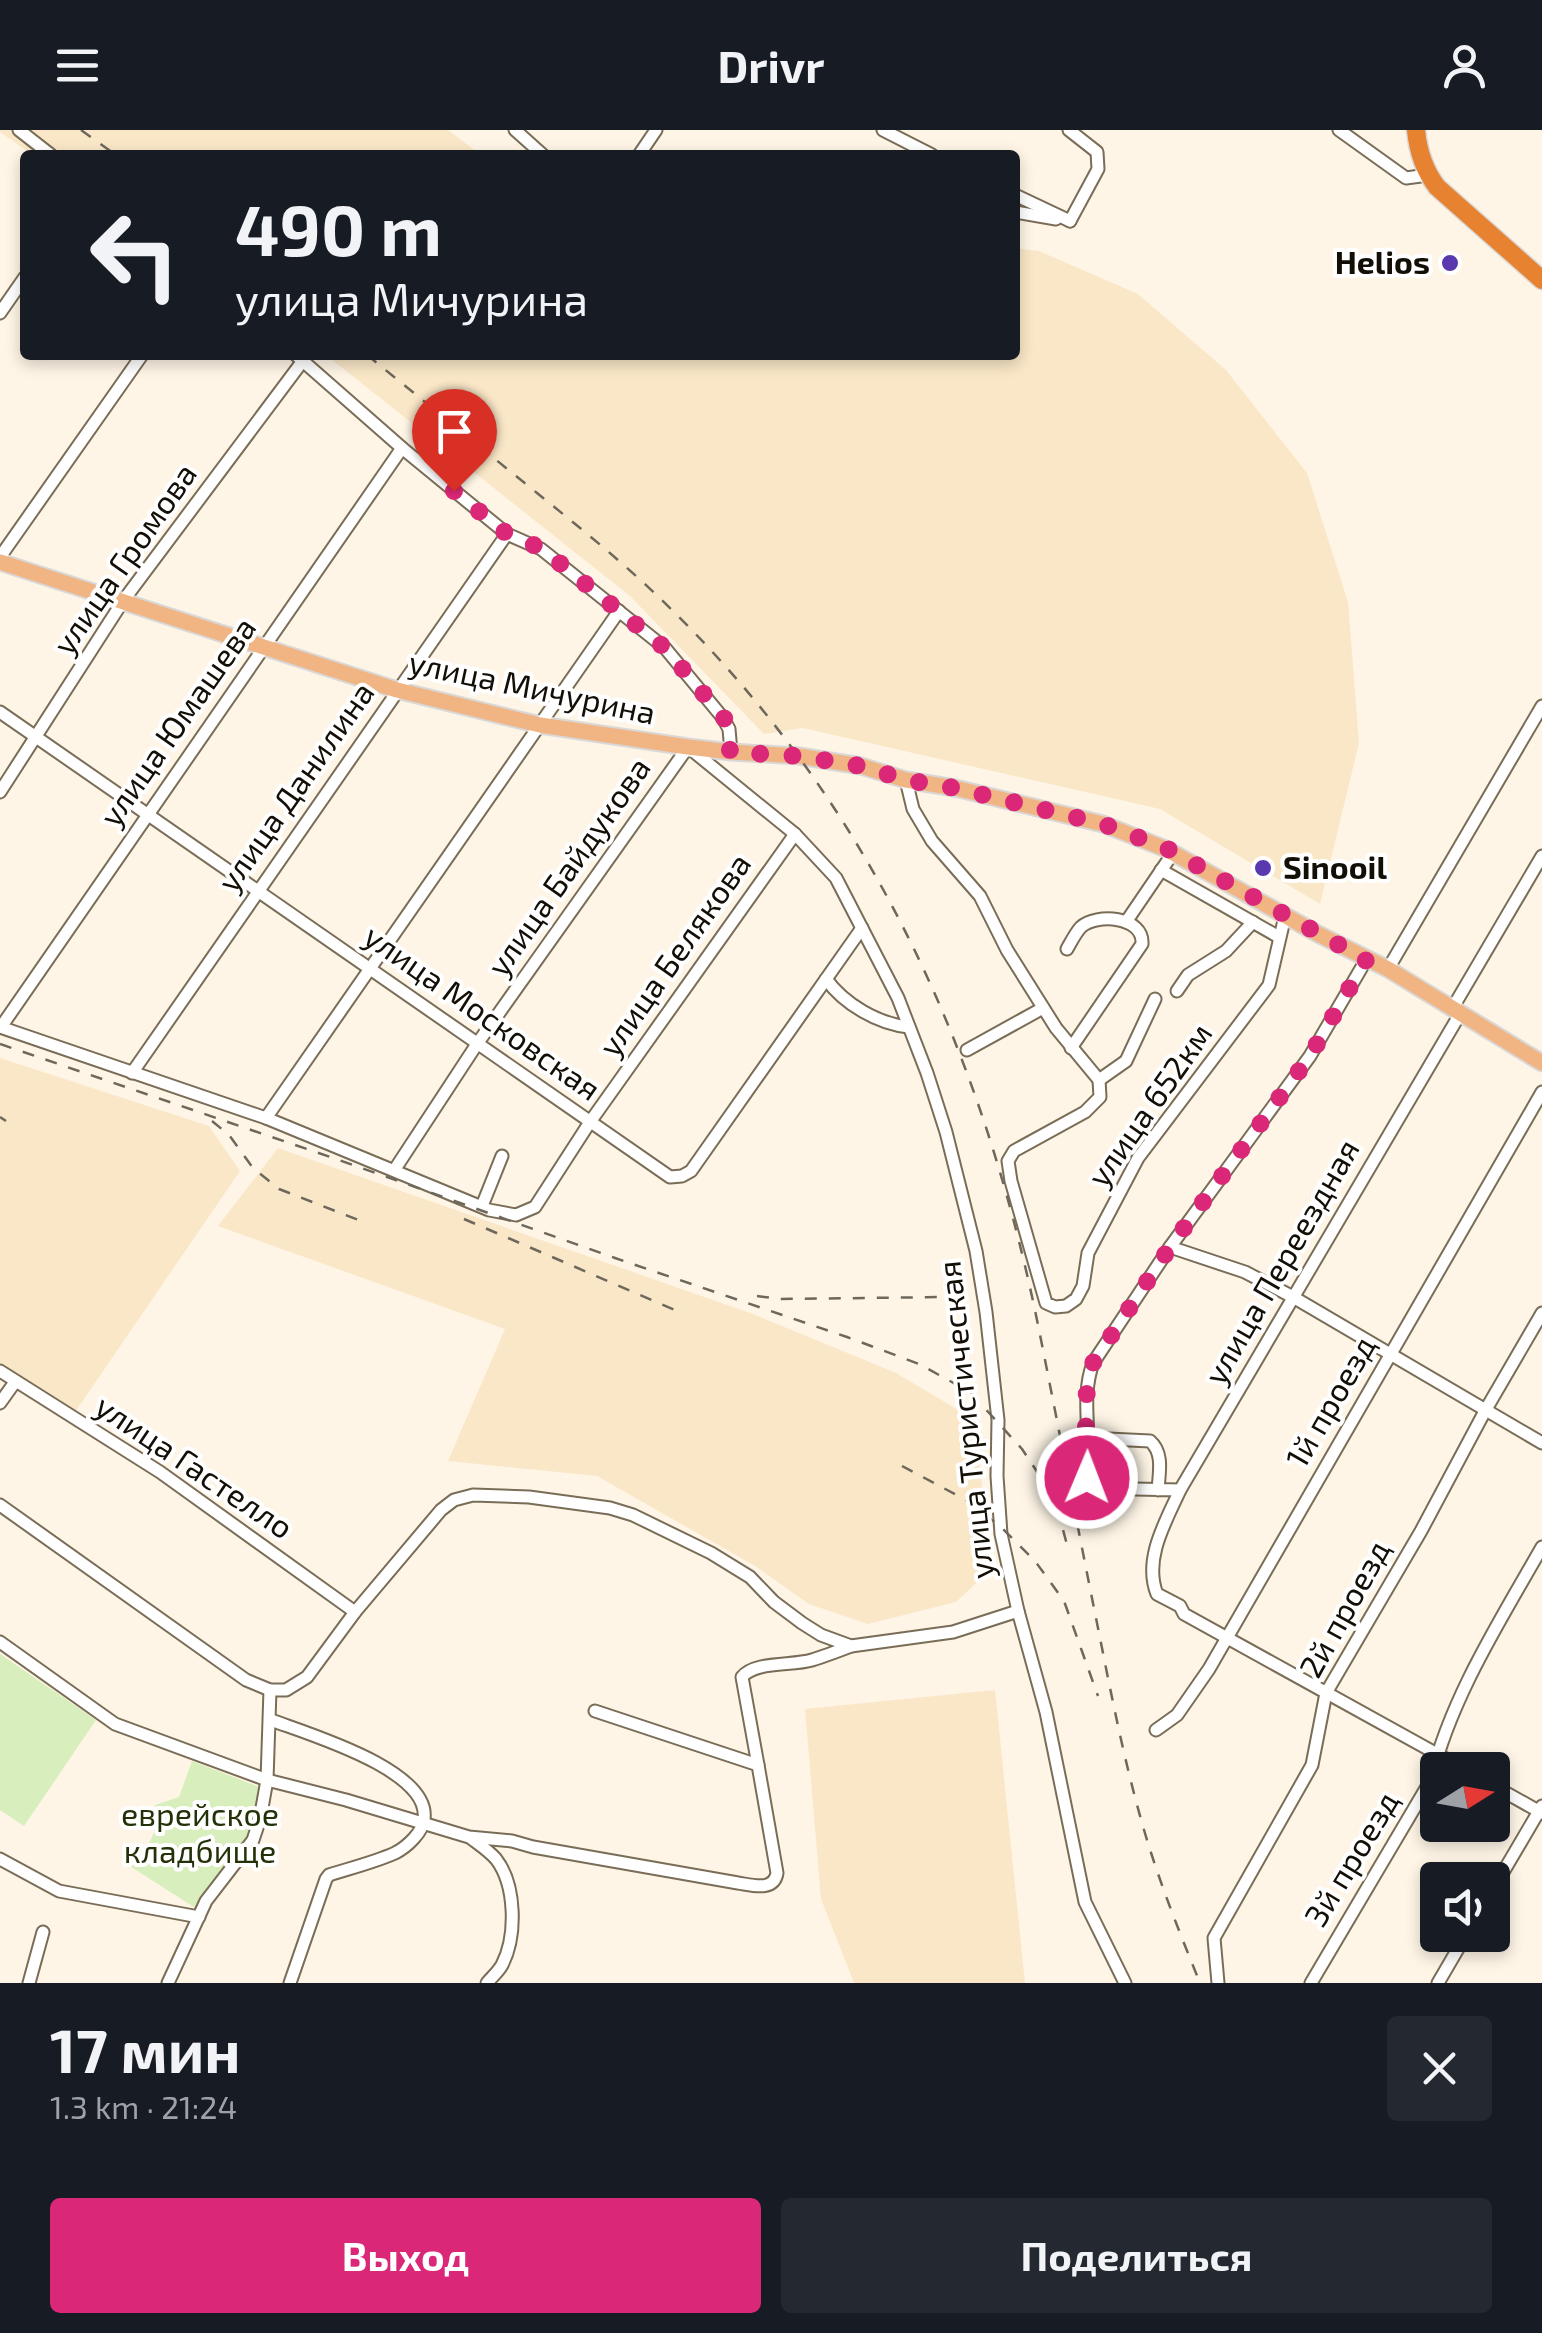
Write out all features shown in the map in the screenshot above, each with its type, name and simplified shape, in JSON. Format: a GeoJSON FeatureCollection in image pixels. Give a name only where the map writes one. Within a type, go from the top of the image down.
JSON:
{"type":"FeatureCollection","features":[{"type":"Feature","properties":{"kind":"highway"},"geometry":{"type":"LineString","coordinates":[[1416,130],[1428,175],[1450,200],[1542,280]]}},
{"type":"Feature","properties":{"kind":"main road","name":"улица Мичурина"},"geometry":{"type":"LineString","coordinates":[[0,560],[397,690],[540,725],[688,747],[799,756],[861,766],[906,780],[1094,821],[1174,853],[1388,969],[1542,1063]]}},
{"type":"Feature","properties":{"kind":"street"},"geometry":{"type":"LineString","coordinates":[[19,130],[45,150]]}},
{"type":"Feature","properties":{"kind":"street"},"geometry":{"type":"LineString","coordinates":[[515,130],[537,150]]}},
{"type":"Feature","properties":{"kind":"street"},"geometry":{"type":"LineString","coordinates":[[883,130],[922,150]]}},
{"type":"Feature","properties":{"kind":"street"},"geometry":{"type":"LineString","coordinates":[[1069,130],[1097,152],[1098,169],[1070,221]]}},
{"type":"Feature","properties":{"kind":"street"},"geometry":{"type":"LineString","coordinates":[[1339,130],[1406,178],[1428,175]]}},
{"type":"Feature","properties":{"kind":"street"},"geometry":{"type":"LineString","coordinates":[[1020,197],[1070,221]]}},
{"type":"Feature","properties":{"kind":"street"},"geometry":{"type":"LineString","coordinates":[[1020,213],[1070,221]]}},
{"type":"Feature","properties":{"kind":"street"},"geometry":{"type":"LineString","coordinates":[[0,314],[20,285]]}},
{"type":"Feature","properties":{"kind":"street"},"geometry":{"type":"LineString","coordinates":[[0,560],[139,360]]}},
{"type":"Feature","properties":{"kind":"street","name":"улица Громова"},"geometry":{"type":"LineString","coordinates":[[0,792],[123,602],[298,360]]}},
{"type":"Feature","properties":{"kind":"street"},"geometry":{"type":"LineString","coordinates":[[301,360],[507,534],[541,548],[665,648],[724,718],[729,729],[730,752]]}},
{"type":"Feature","properties":{"kind":"street","name":"улица Юмашева"},"geometry":{"type":"LineString","coordinates":[[0,1027],[402,448]]}},
{"type":"Feature","properties":{"kind":"street","name":"улица Данилина"},"geometry":{"type":"LineString","coordinates":[[132,1072],[507,534]]}},
{"type":"Feature","properties":{"kind":"street"},"geometry":{"type":"LineString","coordinates":[[266,1118],[619,611]]}},
{"type":"Feature","properties":{"kind":"street"},"geometry":{"type":"LineString","coordinates":[[1388,969],[1542,706]]}},
{"type":"Feature","properties":{"kind":"street","name":"улица Московская"},"geometry":{"type":"LineString","coordinates":[[0,712],[670,1177],[691,1171],[862,928]]}},
{"type":"Feature","properties":{"kind":"street","name":"улица Туристическая"},"geometry":{"type":"LineString","coordinates":[[688,747],[794,834],[836,878],[898,998],[927,1073],[976,1251],[986,1312],[998,1420],[1001,1534],[1046,1712],[1085,1902],[1125,1983]]}},
{"type":"Feature","properties":{"kind":"street","name":"улица Байдукова"},"geometry":{"type":"LineString","coordinates":[[395,1169],[478,1044],[688,747]]}},
{"type":"Feature","properties":{"kind":"street","name":"улица 652км"},"geometry":{"type":"LineString","coordinates":[[906,780],[913,809],[932,841],[980,896],[1007,950],[1044,1008],[1071,1048],[1100,1080],[1100,1097],[1085,1112],[1014,1151],[1008,1161],[1046,1303],[1055,1308],[1076,1299],[1083,1286],[1088,1253],[1138,1158],[1269,985],[1285,916]]}},
{"type":"Feature","properties":{"kind":"street","name":"улица Белякова"},"geometry":{"type":"LineString","coordinates":[[482,1206],[516,1215],[535,1207],[590,1122],[794,834]]}},
{"type":"Feature","properties":{"kind":"street"},"geometry":{"type":"LineString","coordinates":[[1126,922],[1174,853]]}},
{"type":"Feature","properties":{"kind":"street","name":"улица Переездная"},"geometry":{"type":"LineString","coordinates":[[1227,1638],[1158,1594],[1154,1580],[1158,1540],[1180,1490],[1542,856]]}},
{"type":"Feature","properties":{"kind":"street"},"geometry":{"type":"LineString","coordinates":[[1162,870],[1280,937]]}},
{"type":"Feature","properties":{"kind":"street"},"geometry":{"type":"LineString","coordinates":[[1067,949],[1082,926],[1092,921],[1126,922],[1140,930],[1144,938],[1071,1048]]}},
{"type":"Feature","properties":{"kind":"street","name":"улица 652км"},"geometry":{"type":"LineString","coordinates":[[1177,990],[1188,975],[1226,951],[1252,922]]}},
{"type":"Feature","properties":{"kind":"street"},"geometry":{"type":"LineString","coordinates":[[1180,1490],[1088,1485],[1088,1377],[1093,1363],[1170,1247],[1310,1056],[1366,960]]}},
{"type":"Feature","properties":{"kind":"street"},"geometry":{"type":"LineString","coordinates":[[826,979],[840,996],[886,1022],[909,1027]]}},
{"type":"Feature","properties":{"kind":"street","name":"улица 652км"},"geometry":{"type":"LineString","coordinates":[[1100,1080],[1126,1061],[1155,999]]}},
{"type":"Feature","properties":{"kind":"street"},"geometry":{"type":"LineString","coordinates":[[967,1050],[1044,1008]]}},
{"type":"Feature","properties":{"kind":"street"},"geometry":{"type":"LineString","coordinates":[[0,1027],[266,1118],[482,1206],[502,1156]]}},
{"type":"Feature","properties":{"kind":"street","name":"1й проезд"},"geometry":{"type":"LineString","coordinates":[[1156,1730],[1177,1714],[1209,1669],[1542,1092]]}},
{"type":"Feature","properties":{"kind":"street"},"geometry":{"type":"LineString","coordinates":[[1170,1247],[1245,1272],[1293,1297],[1542,1443]]}},
{"type":"Feature","properties":{"kind":"street","name":"2й проезд"},"geometry":{"type":"LineString","coordinates":[[1218,1983],[1214,1938],[1312,1765],[1326,1693],[1421,1532],[1542,1313]]}},
{"type":"Feature","properties":{"kind":"street","name":"улица Гастелло"},"geometry":{"type":"LineString","coordinates":[[0,1371],[160,1472],[355,1612]]}},
{"type":"Feature","properties":{"kind":"street"},"geometry":{"type":"LineString","coordinates":[[0,1403],[15,1382]]}},
{"type":"Feature","properties":{"kind":"street"},"geometry":{"type":"LineString","coordinates":[[1088,1438],[1155,1444],[1159,1453],[1158,1490]]}},
{"type":"Feature","properties":{"kind":"street"},"geometry":{"type":"LineString","coordinates":[[0,1504],[246,1680],[270,1690],[286,1690],[308,1677],[355,1612],[441,1510],[454,1500],[473,1494],[529,1496],[610,1508],[633,1516],[724,1561],[750,1577],[774,1602],[821,1636],[852,1646]]}},
{"type":"Feature","properties":{"kind":"street","name":"3й проезд"},"geometry":{"type":"LineString","coordinates":[[1438,1752],[1468,1682],[1542,1547]]}},
{"type":"Feature","properties":{"kind":"street"},"geometry":{"type":"LineString","coordinates":[[0,1642],[115,1724],[267,1780],[468,1837],[512,1841],[532,1848],[761,1886],[772,1884],[777,1873],[742,1676],[745,1671],[810,1661],[852,1646],[953,1632],[1018,1612]]}},
{"type":"Feature","properties":{"kind":"street"},"geometry":{"type":"LineString","coordinates":[[1227,1638],[1433,1752]]}},
{"type":"Feature","properties":{"kind":"street"},"geometry":{"type":"LineString","coordinates":[[168,1983],[206,1901],[253,1840],[267,1780],[270,1690]]}},
{"type":"Feature","properties":{"kind":"street"},"geometry":{"type":"LineString","coordinates":[[595,1711],[758,1765]]}},
{"type":"Feature","properties":{"kind":"street"},"geometry":{"type":"LineString","coordinates":[[271,1720],[389,1768],[421,1798],[425,1808],[424,1825],[398,1852],[329,1875],[290,1983]]}},
{"type":"Feature","properties":{"kind":"street"},"geometry":{"type":"LineString","coordinates":[[1510,1794],[1541,1810],[1510,1862]]}},
{"type":"Feature","properties":{"kind":"street","name":"3й проезд"},"geometry":{"type":"LineString","coordinates":[[1311,1983],[1420,1800]]}},
{"type":"Feature","properties":{"kind":"street"},"geometry":{"type":"LineString","coordinates":[[468,1837],[496,1860],[510,1886],[508,1949],[499,1970],[486,1983]]}},
{"type":"Feature","properties":{"kind":"street"},"geometry":{"type":"LineString","coordinates":[[0,1859],[59,1892],[198,1917]]}},
{"type":"Feature","properties":{"kind":"street"},"geometry":{"type":"LineString","coordinates":[[29,1983],[44,1932]]}},
{"type":"Feature","properties":{"kind":"street"},"geometry":{"type":"LineString","coordinates":[[1438,1983],[1456,1952]]}},
{"type":"Feature","properties":{"kind":"shaded area"},"geometry":{"type":"Polygon","coordinates":[[[448,130],[474,150],[26,150],[0,132],[448,130]]]}},
{"type":"Feature","properties":{"kind":"shaded area"},"geometry":{"type":"Polygon","coordinates":[[[1020,249],[1039,251],[1138,294],[1226,370],[1307,473],[1348,602],[1359,743],[1320,904],[1160,809],[803,728],[764,734],[630,596],[332,360],[1020,360],[1020,249]]]}},
{"type":"Feature","properties":{"kind":"shaded area"},"geometry":{"type":"Polygon","coordinates":[[[0,1058],[209,1126],[240,1171],[73,1415],[0,1363],[0,1058]]]}},
{"type":"Feature","properties":{"kind":"shaded area"},"geometry":{"type":"Polygon","coordinates":[[[278,1148],[753,1314],[896,1373],[975,1420],[991,1569],[956,1602],[868,1624],[809,1604],[755,1566],[597,1476],[448,1461],[505,1329],[218,1226],[278,1148]]]}},
{"type":"Feature","properties":{"kind":"shaded area"},"geometry":{"type":"Polygon","coordinates":[[[995,1690],[1025,1983],[854,1983],[821,1899],[805,1709],[995,1690]]]}},
{"type":"Feature","properties":{"kind":"green space"},"geometry":{"type":"Polygon","coordinates":[[[0,1654],[96,1720],[24,1826],[0,1810],[0,1654]]]}},
{"type":"Feature","properties":{"kind":"green space","name":"еврейское кладбище"},"geometry":{"type":"Polygon","coordinates":[[[192,1761],[262,1788],[244,1845],[197,1909],[128,1865],[151,1839],[156,1824],[155,1805],[179,1797],[192,1761]]]}},
{"type":"Feature","properties":{"kind":"railway"},"geometry":{"type":"LineString","coordinates":[[81,130],[109,150]]}},
{"type":"Feature","properties":{"kind":"railway"},"geometry":{"type":"LineString","coordinates":[[373,360],[589,536],[673,611],[743,687],[806,766],[860,850],[908,937],[949,1028],[984,1122],[1013,1220],[1132,1785],[1159,1876],[1200,1983]]}},
{"type":"Feature","properties":{"kind":"railway"},"geometry":{"type":"LineString","coordinates":[[0,1044],[919,1364],[970,1392],[1022,1449],[1044,1482],[1059,1515],[1069,1552]]}},
{"type":"Feature","properties":{"kind":"railway"},"geometry":{"type":"LineString","coordinates":[[0,1117],[6,1121]]}},
{"type":"Feature","properties":{"kind":"railway"},"geometry":{"type":"LineString","coordinates":[[212,1121],[229,1135],[253,1168],[279,1189],[361,1221]]}},
{"type":"Feature","properties":{"kind":"railway"},"geometry":{"type":"LineString","coordinates":[[464,1219],[675,1310]]}},
{"type":"Feature","properties":{"kind":"railway"},"geometry":{"type":"LineString","coordinates":[[757,1296],[947,1297]]}},
{"type":"Feature","properties":{"kind":"railway"},"geometry":{"type":"LineString","coordinates":[[902,1466],[966,1500],[1035,1561],[1064,1601],[1098,1696]]}},
{"type":"Feature","properties":{"kind":"place","name":"Helios"},"geometry":{"type":"Point","coordinates":[1450,263]}},
{"type":"Feature","properties":{"kind":"place","name":"Sinooil"},"geometry":{"type":"Point","coordinates":[1263,868]}},
{"type":"Feature","properties":{"kind":"route"},"geometry":{"type":"LineString","coordinates":[[454,491],[507,534],[541,548],[665,648],[724,718],[729,729],[730,752],[799,756],[861,766],[906,780],[1103,824],[1166,848],[1366,960],[1310,1056],[1170,1247],[1093,1363],[1086,1396],[1087,1478]]}}]}
